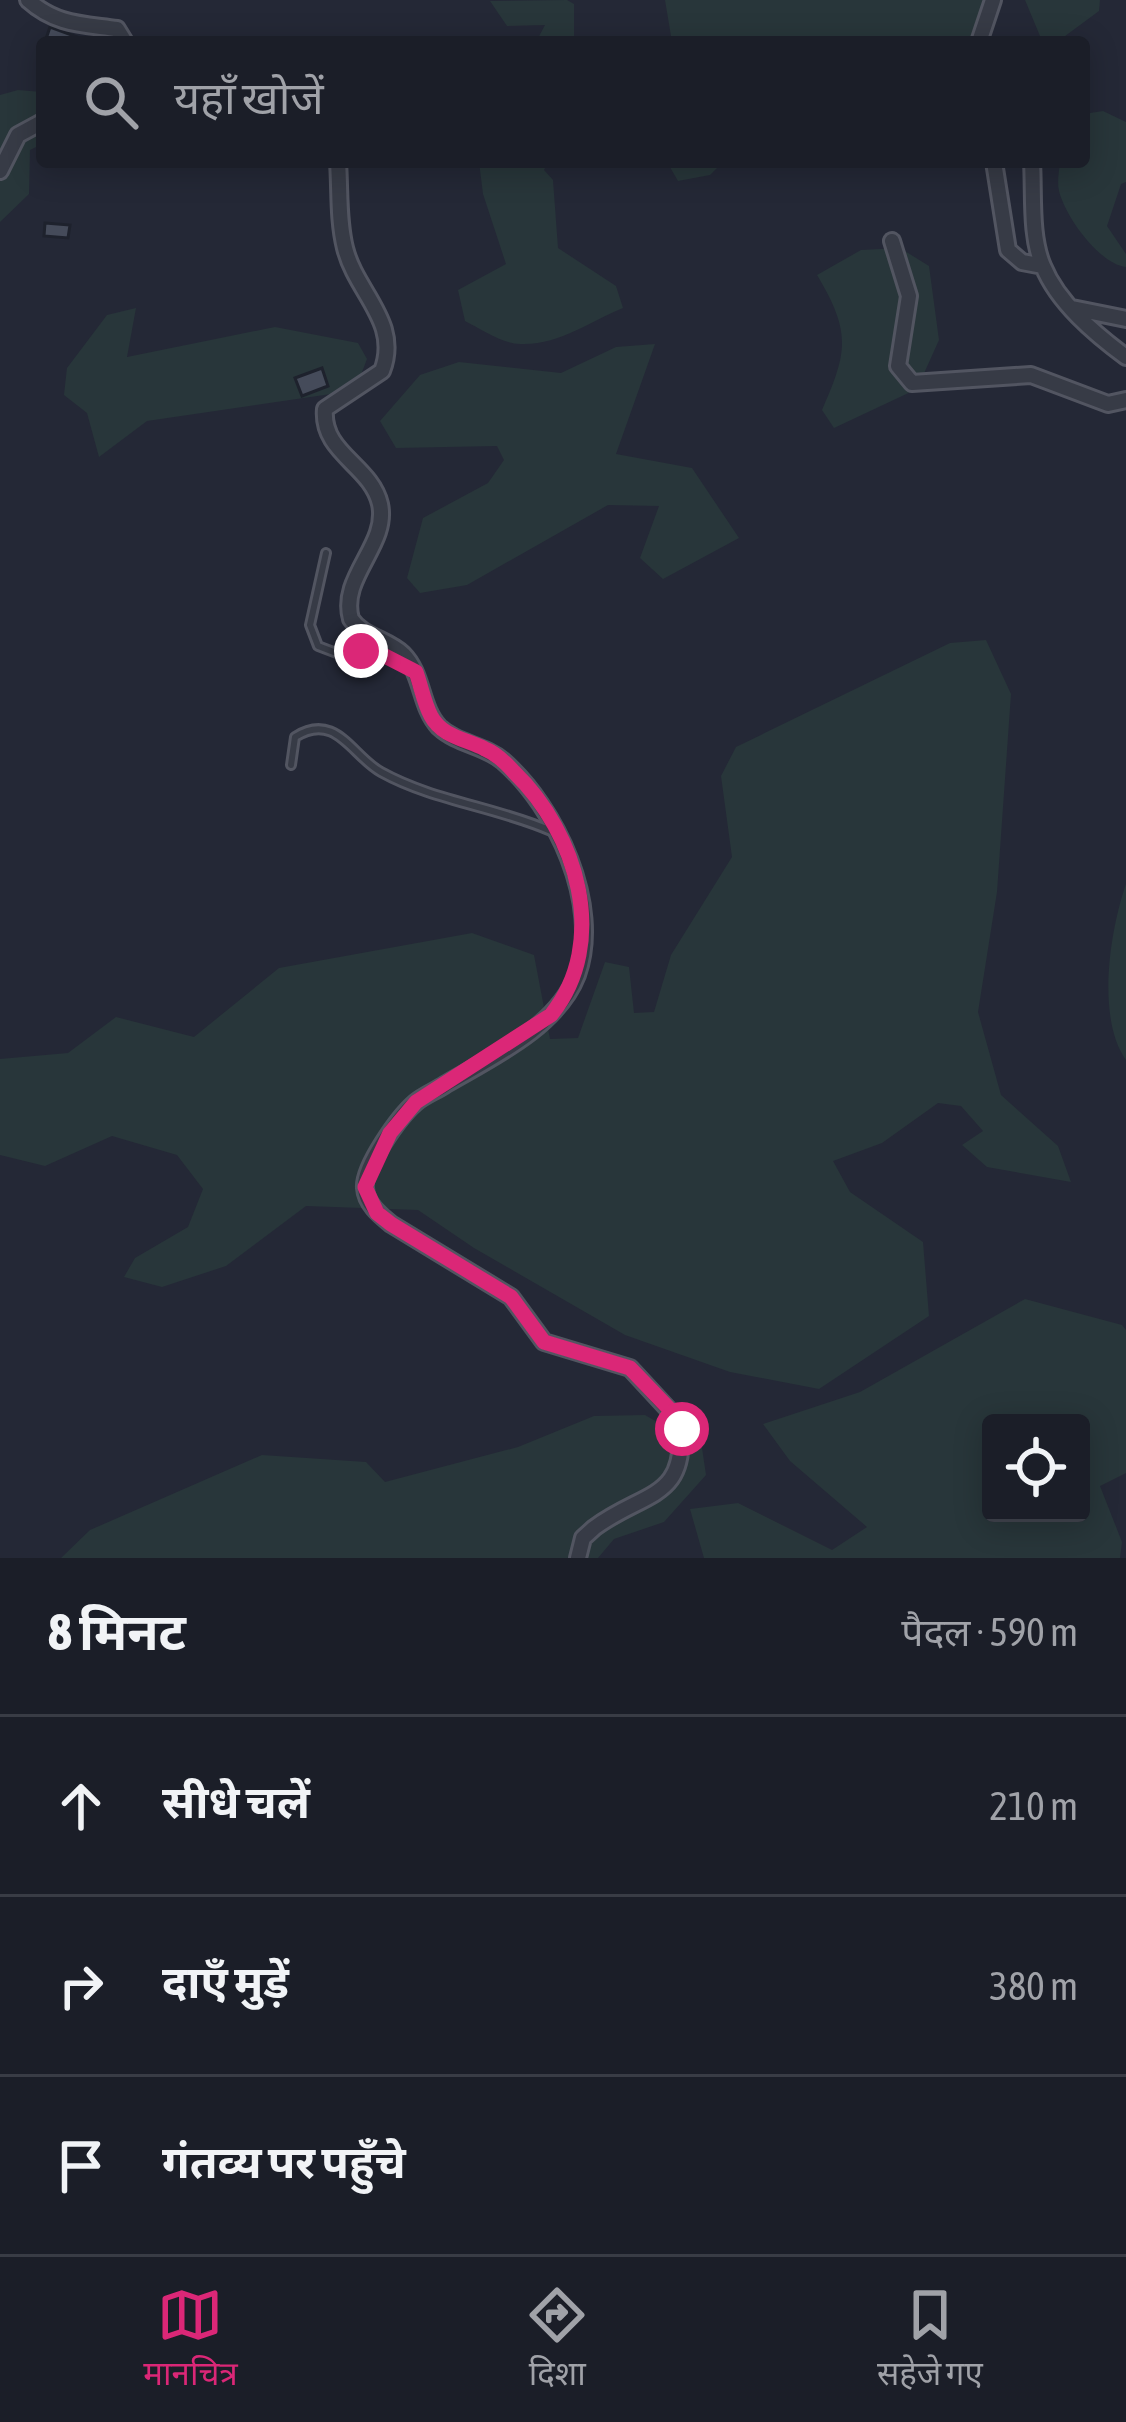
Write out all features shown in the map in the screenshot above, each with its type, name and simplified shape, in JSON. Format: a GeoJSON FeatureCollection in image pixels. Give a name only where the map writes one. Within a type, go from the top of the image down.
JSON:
{"type":"FeatureCollection","features":[{"type":"Feature","properties":{"kind":"street"},"geometry":{"type":"LineString","coordinates":[[28,0],[51,18],[110,35]]}},
{"type":"Feature","properties":{"kind":"street"},"geometry":{"type":"LineString","coordinates":[[981,36],[993,0]]}},
{"type":"Feature","properties":{"kind":"street"},"geometry":{"type":"LineString","coordinates":[[0,171],[19,135],[36,125]]}},
{"type":"Feature","properties":{"kind":"street"},"geometry":{"type":"LineString","coordinates":[[339,168],[346,252],[385,325],[389,342],[382,371],[325,409],[326,430],[333,443],[380,502],[376,533],[347,607],[356,626],[404,655],[441,728],[500,758],[542,806],[571,864],[584,931],[578,973],[551,1015],[416,1102],[390,1133],[365,1187],[377,1213],[391,1224],[511,1297],[544,1342],[630,1368],[680,1422],[680,1460],[672,1481],[594,1528],[583,1538],[578,1558]]}},
{"type":"Feature","properties":{"kind":"street"},"geometry":{"type":"LineString","coordinates":[[995,168],[1008,250],[1022,262],[1043,266]]}},
{"type":"Feature","properties":{"kind":"street"},"geometry":{"type":"LineString","coordinates":[[1033,168],[1043,266],[1072,308],[1126,357]]}},
{"type":"Feature","properties":{"kind":"street"},"geometry":{"type":"LineString","coordinates":[[892,241],[909,296],[898,367],[912,383],[1031,375],[1108,404],[1126,400]]}},
{"type":"Feature","properties":{"kind":"street"},"geometry":{"type":"LineString","coordinates":[[1072,308],[1126,319]]}},
{"type":"Feature","properties":{"kind":"lane"},"geometry":{"type":"LineString","coordinates":[[326,553],[310,626],[318,646],[339,654],[373,651],[416,672]]}},
{"type":"Feature","properties":{"kind":"lane"},"geometry":{"type":"LineString","coordinates":[[291,764],[295,736],[327,730],[341,734],[381,772],[560,835]]}},
{"type":"Feature","properties":{"kind":"shaded area"},"geometry":{"type":"Polygon","coordinates":[[[567,0],[574,4],[574,36],[539,36],[545,25],[507,26],[490,1],[567,0]]]}},
{"type":"Feature","properties":{"kind":"shaded area"},"geometry":{"type":"Polygon","coordinates":[[[665,0],[992,0],[988,36],[671,36],[665,0]]]}},
{"type":"Feature","properties":{"kind":"shaded area"},"geometry":{"type":"Polygon","coordinates":[[[1025,0],[1100,0],[1099,11],[1065,36],[1040,36],[1025,0]]]}},
{"type":"Feature","properties":{"kind":"shaded area"},"geometry":{"type":"Polygon","coordinates":[[[36,92],[36,147],[30,150],[29,194],[0,222],[0,95],[36,92]]]}},
{"type":"Feature","properties":{"kind":"shaded area"},"geometry":{"type":"Polygon","coordinates":[[[1103,111],[1126,122],[1126,182],[1121,184],[1107,226],[1126,254],[1126,267],[1105,257],[1085,237],[1058,188],[1060,168],[1090,168],[1090,113],[1103,111]]]}},
{"type":"Feature","properties":{"kind":"shaded area"},"geometry":{"type":"Polygon","coordinates":[[[480,168],[545,168],[553,180],[558,248],[616,286],[623,308],[561,337],[534,344],[506,342],[465,321],[458,290],[506,264],[483,194],[480,168]]]}},
{"type":"Feature","properties":{"kind":"shaded area"},"geometry":{"type":"Polygon","coordinates":[[[670,168],[717,168],[710,175],[678,181],[670,168]]]}},
{"type":"Feature","properties":{"kind":"shaded area"},"geometry":{"type":"Polygon","coordinates":[[[900,248],[929,266],[939,340],[917,389],[834,428],[822,410],[837,372],[842,342],[836,312],[817,275],[861,250],[900,248]]]}},
{"type":"Feature","properties":{"kind":"shaded area"},"geometry":{"type":"Polygon","coordinates":[[[136,308],[127,357],[275,327],[358,343],[367,359],[359,380],[331,394],[147,421],[99,457],[87,413],[64,395],[67,368],[107,315],[136,308]]]}},
{"type":"Feature","properties":{"kind":"shaded area"},"geometry":{"type":"Polygon","coordinates":[[[655,344],[616,454],[692,468],[739,538],[663,579],[640,558],[659,506],[608,505],[467,585],[420,593],[407,578],[423,518],[488,483],[504,460],[497,446],[396,448],[380,421],[420,375],[459,362],[561,373],[616,347],[655,344]]]}},
{"type":"Feature","properties":{"kind":"shaded area"},"geometry":{"type":"Polygon","coordinates":[[[986,640],[1011,694],[997,892],[978,1012],[1001,1095],[1058,1146],[1071,1182],[987,1167],[962,1145],[983,1131],[961,1106],[938,1103],[882,1143],[833,1161],[850,1192],[923,1242],[929,1316],[819,1389],[730,1372],[625,1335],[418,1210],[306,1206],[226,1266],[162,1287],[124,1277],[135,1258],[188,1227],[203,1189],[177,1155],[112,1136],[45,1166],[0,1155],[0,1059],[68,1053],[116,1017],[194,1037],[279,968],[472,933],[534,955],[550,1039],[578,1038],[605,962],[629,967],[634,1013],[654,1012],[671,955],[732,857],[721,776],[736,747],[950,643],[986,640]]]}},
{"type":"Feature","properties":{"kind":"shaded area"},"geometry":{"type":"Polygon","coordinates":[[[1126,884],[1126,1060],[1111,1021],[1109,973],[1126,884]]]}},
{"type":"Feature","properties":{"kind":"shaded area"},"geometry":{"type":"Polygon","coordinates":[[[1025,1299],[1122,1325],[1126,1330],[1126,1473],[1100,1486],[1122,1542],[1120,1558],[704,1558],[690,1509],[738,1503],[832,1550],[867,1527],[790,1461],[763,1424],[860,1392],[1025,1299]]]}},
{"type":"Feature","properties":{"kind":"shaded area"},"geometry":{"type":"Polygon","coordinates":[[[645,1415],[702,1448],[706,1475],[664,1522],[614,1539],[598,1558],[61,1558],[90,1530],[262,1455],[366,1462],[385,1482],[518,1447],[594,1416],[645,1415]]]}},
{"type":"Feature","properties":{"kind":"building"},"geometry":{"type":"Polygon","coordinates":[[[50,27],[74,36],[47,36],[50,27]]]}},
{"type":"Feature","properties":{"kind":"building"},"geometry":{"type":"Polygon","coordinates":[[[45,223],[70,225],[68,238],[44,236],[45,223]]]}},
{"type":"Feature","properties":{"kind":"building"},"geometry":{"type":"Polygon","coordinates":[[[322,368],[328,386],[302,396],[295,378],[322,368]]]}},
{"type":"Feature","properties":{"kind":"route"},"geometry":{"type":"LineString","coordinates":[[361,651],[373,651],[416,672],[431,716],[441,728],[485,748],[520,778],[567,850],[584,931],[578,973],[551,1015],[416,1102],[390,1133],[366,1179],[366,1195],[391,1224],[511,1297],[544,1342],[630,1368],[677,1417],[682,1429]]}}]}
